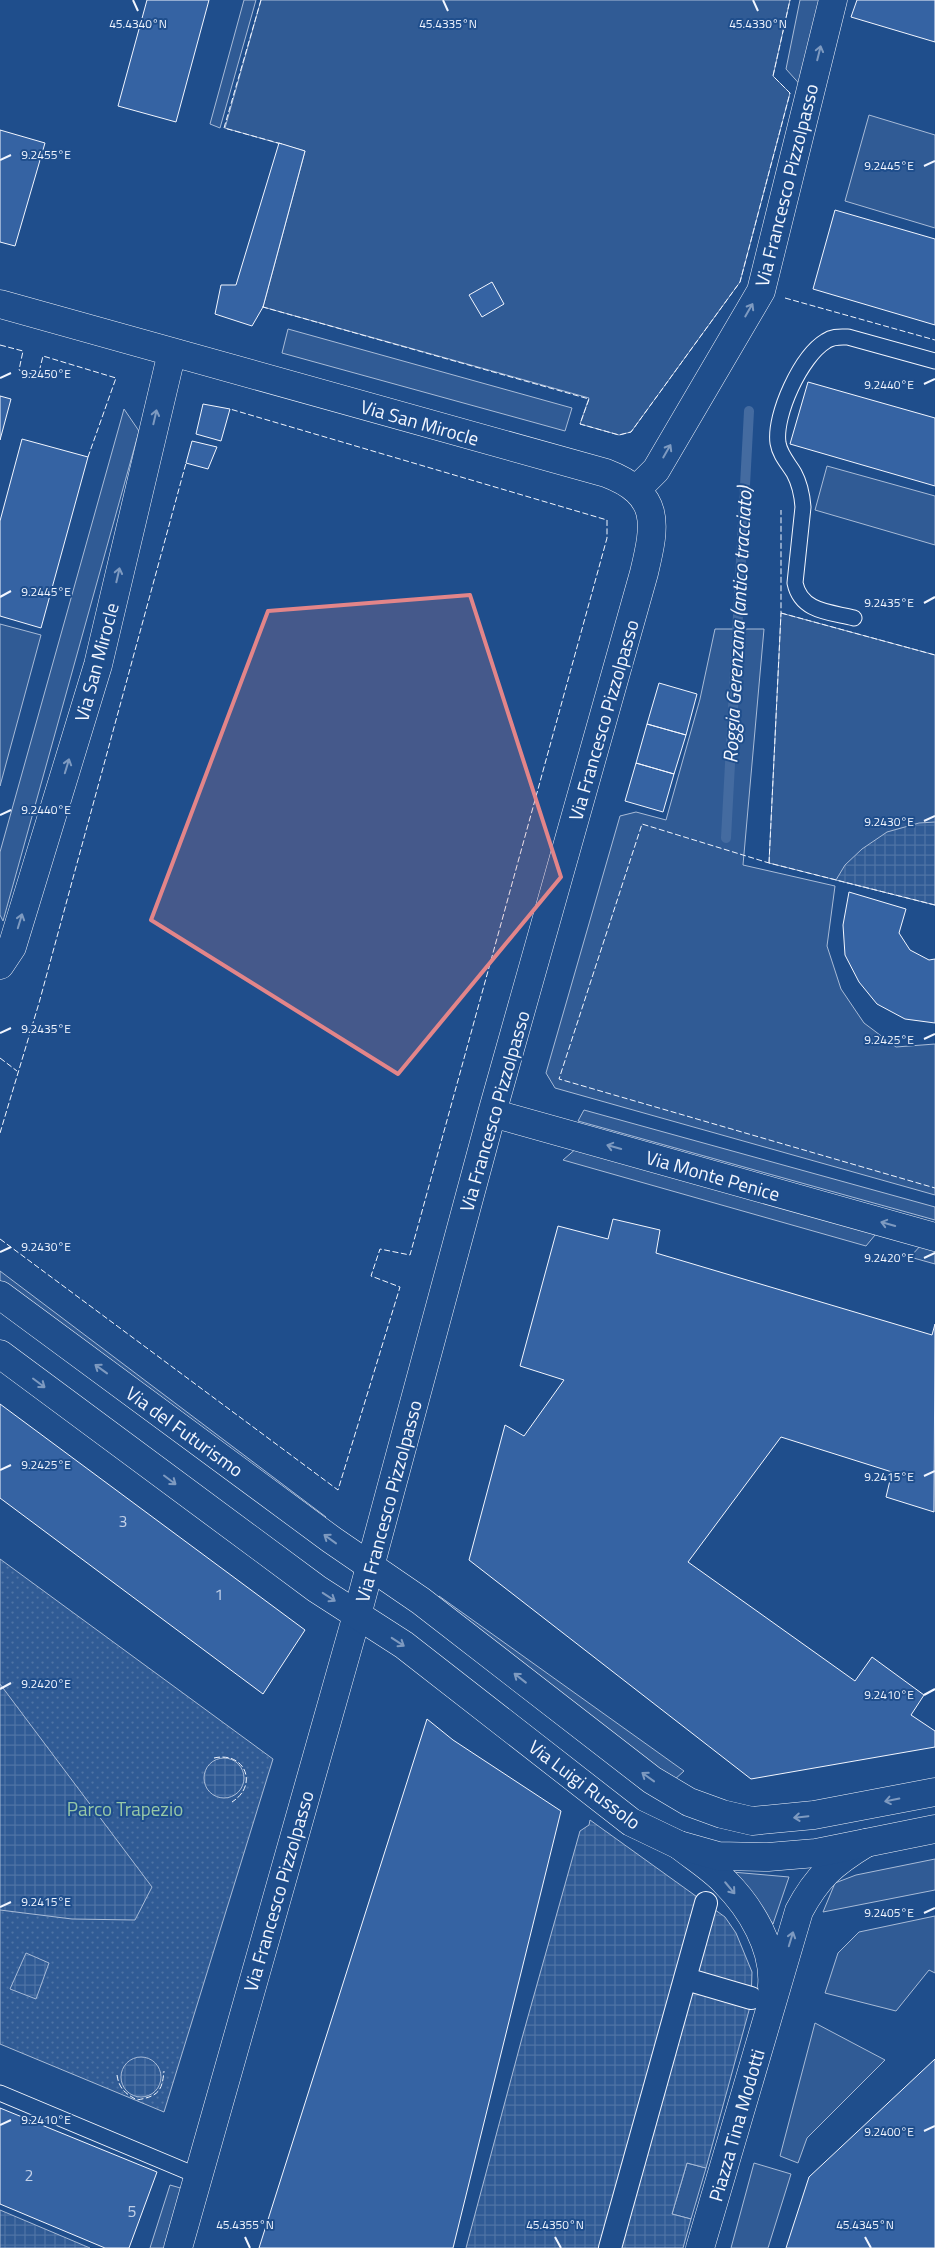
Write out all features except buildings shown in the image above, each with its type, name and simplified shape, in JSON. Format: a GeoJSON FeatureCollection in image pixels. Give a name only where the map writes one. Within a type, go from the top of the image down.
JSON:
{"type":"FeatureCollection","features":[{"type":"Feature","properties":{"kind":"street","name":"Via Francesco Pizzolpasso"},"geometry":{"type":"LineString","coordinates":[[178,2248],[357,1615],[492,1113],[650,551],[653,524],[648,507],[637,489],[656,470],[761,290],[833,0]]}},
{"type":"Feature","properties":{"kind":"street","name":"Via San Mirocle"},"geometry":{"type":"LineString","coordinates":[[0,304],[606,473],[624,480],[637,489]]}},
{"type":"Feature","properties":{"kind":"street","name":"Via San Mirocle"},"geometry":{"type":"LineString","coordinates":[[0,965],[12,947],[98,665],[172,352]]}},
{"type":"Feature","properties":{"kind":"street","name":"Via Monte Penice"},"geometry":{"type":"LineString","coordinates":[[492,1113],[935,1237]]}},
{"type":"Feature","properties":{"kind":"street","name":"Via del Futurismo"},"geometry":{"type":"LineString","coordinates":[[0,1295],[370,1567]]}},
{"type":"Feature","properties":{"kind":"street"},"geometry":{"type":"LineString","coordinates":[[0,1354],[317,1590],[357,1615]]}},
{"type":"Feature","properties":{"kind":"street"},"geometry":{"type":"LineString","coordinates":[[370,1567],[421,1601],[652,1780],[689,1802],[722,1814],[752,1821],[814,1815],[935,1792]]}},
{"type":"Feature","properties":{"kind":"street","name":"Via Luigi Russolo"},"geometry":{"type":"LineString","coordinates":[[357,1615],[404,1645],[631,1822],[679,1845],[718,1856],[768,1857],[816,1853],[935,1830]]}},
{"type":"Feature","properties":{"kind":"street","name":"Piazza Tina Modotti"},"geometry":{"type":"LineString","coordinates":[[700,2248],[761,2000],[799,1911],[810,1890],[833,1864],[866,1844]]}},
{"type":"Feature","properties":{"kind":"street","name":"Piazza Tina Modotti"},"geometry":{"type":"LineString","coordinates":[[679,1845],[724,1881],[753,1918],[769,1955],[773,1976],[761,2000]]}},
{"type":"Feature","properties":{"kind":"street"},"geometry":{"type":"LineString","coordinates":[[610,2248],[706,1903]]}},
{"type":"Feature","properties":{"kind":"street"},"geometry":{"type":"LineString","coordinates":[[686,1979],[761,2000]]}},
{"type":"Feature","properties":{"kind":"lane"},"geometry":{"type":"LineString","coordinates":[[854,618],[806,604],[797,592],[795,583],[803,507],[802,494],[799,483],[780,453],[778,424],[791,385],[813,353],[826,340],[836,337],[848,338],[935,361]]}},
{"type":"Feature","properties":{"kind":"lane"},"geometry":{"type":"LineString","coordinates":[[0,2093],[198,2176]]}},
{"type":"Feature","properties":{"kind":"highlighted area"},"geometry":{"type":"Polygon","coordinates":[[[470,595],[561,877],[398,1074],[151,920],[268,611],[470,595]]]}},
{"type":"Feature","properties":{"kind":"shaded area"},"geometry":{"type":"Polygon","coordinates":[[[244,0],[256,0],[220,128],[210,124],[244,0]]]}},
{"type":"Feature","properties":{"kind":"shaded area"},"geometry":{"type":"Polygon","coordinates":[[[261,0],[790,0],[773,76],[790,93],[740,282],[631,432],[619,435],[580,424],[589,398],[263,307],[305,151],[225,128],[261,0]]]}},
{"type":"Feature","properties":{"kind":"shaded area"},"geometry":{"type":"Polygon","coordinates":[[[800,0],[823,0],[804,89],[786,69],[800,0]]]}},
{"type":"Feature","properties":{"kind":"shaded area"},"geometry":{"type":"Polygon","coordinates":[[[869,115],[935,135],[935,228],[845,201],[869,115]]]}},
{"type":"Feature","properties":{"kind":"shaded area"},"geometry":{"type":"Polygon","coordinates":[[[288,329],[572,408],[565,431],[282,353],[288,329]]]}},
{"type":"Feature","properties":{"kind":"shaded area"},"geometry":{"type":"Polygon","coordinates":[[[124,409],[139,431],[3,921],[0,915],[0,852],[124,409]]]}},
{"type":"Feature","properties":{"kind":"shaded area"},"geometry":{"type":"Polygon","coordinates":[[[827,466],[935,496],[935,545],[815,510],[827,466]]]}},
{"type":"Feature","properties":{"kind":"shaded area"},"geometry":{"type":"Polygon","coordinates":[[[781,613],[935,655],[935,905],[769,863],[781,613]]]}},
{"type":"Feature","properties":{"kind":"shaded area"},"geometry":{"type":"Polygon","coordinates":[[[0,624],[41,635],[0,786],[0,624]]]}},
{"type":"Feature","properties":{"kind":"shaded area"},"geometry":{"type":"Polygon","coordinates":[[[715,629],[764,629],[743,865],[835,886],[827,946],[841,989],[864,1023],[896,1047],[935,1044],[935,1195],[555,1088],[546,1073],[620,816],[636,812],[666,820],[700,699],[715,629]]]}},
{"type":"Feature","properties":{"kind":"shaded area"},"geometry":{"type":"Polygon","coordinates":[[[935,822],[935,905],[836,880],[845,865],[862,849],[887,832],[919,823],[935,822]]]}},
{"type":"Feature","properties":{"kind":"shaded area"},"geometry":{"type":"Polygon","coordinates":[[[584,1110],[935,1207],[935,1220],[578,1121],[584,1110]]]}},
{"type":"Feature","properties":{"kind":"shaded area"},"geometry":{"type":"Polygon","coordinates":[[[578,1147],[880,1229],[866,1246],[563,1160],[578,1147]]]}},
{"type":"Feature","properties":{"kind":"shaded area"},"geometry":{"type":"Polygon","coordinates":[[[923,1243],[935,1247],[935,1264],[910,1257],[923,1243]]]}},
{"type":"Feature","properties":{"kind":"shaded area"},"geometry":{"type":"Polygon","coordinates":[[[0,1271],[326,1517],[321,1523],[0,1285],[0,1271]]]}},
{"type":"Feature","properties":{"kind":"shaded area"},"geometry":{"type":"Polygon","coordinates":[[[439,1596],[684,1771],[673,1781],[435,1605],[439,1596]]]}},
{"type":"Feature","properties":{"kind":"shaded area"},"geometry":{"type":"Polygon","coordinates":[[[0,1684],[152,1887],[135,1920],[72,1919],[0,1910],[0,1684]]]}},
{"type":"Feature","properties":{"kind":"shaded area"},"geometry":{"type":"Polygon","coordinates":[[[220,1758],[228,1758],[235,1761],[241,1767],[244,1778],[241,1789],[235,1795],[228,1798],[220,1798],[213,1795],[207,1789],[204,1782],[204,1774],[207,1767],[213,1761],[220,1758]]]}},
{"type":"Feature","properties":{"kind":"shaded area"},"geometry":{"type":"Polygon","coordinates":[[[590,1820],[725,1917],[736,1933],[752,1972],[751,2003],[706,2168],[687,2163],[672,2214],[691,2219],[683,2248],[466,2248],[580,1831],[589,1825],[590,1820]]]}},
{"type":"Feature","properties":{"kind":"shaded area"},"geometry":{"type":"Polygon","coordinates":[[[935,1859],[935,1890],[823,1912],[835,1883],[856,1875],[935,1859]]]}},
{"type":"Feature","properties":{"kind":"shaded area"},"geometry":{"type":"Polygon","coordinates":[[[732,1872],[789,1877],[773,1924],[732,1872]]]}},
{"type":"Feature","properties":{"kind":"shaded area"},"geometry":{"type":"Polygon","coordinates":[[[935,1916],[935,1973],[929,1970],[896,2011],[825,1993],[838,1953],[859,1932],[935,1916]]]}},
{"type":"Feature","properties":{"kind":"shaded area"},"geometry":{"type":"Polygon","coordinates":[[[26,1953],[49,1963],[36,1999],[10,1989],[26,1953]]]}},
{"type":"Feature","properties":{"kind":"shaded area"},"geometry":{"type":"Polygon","coordinates":[[[815,2023],[885,2060],[807,2138],[798,2163],[780,2156],[815,2023]]]}},
{"type":"Feature","properties":{"kind":"shaded area"},"geometry":{"type":"Polygon","coordinates":[[[141,2057],[155,2063],[161,2077],[155,2091],[141,2097],[127,2091],[121,2077],[127,2063],[141,2057]]]}},
{"type":"Feature","properties":{"kind":"shaded area"},"geometry":{"type":"Polygon","coordinates":[[[687,2163],[706,2168],[691,2219],[672,2214],[687,2163]]]}},
{"type":"Feature","properties":{"kind":"shaded area"},"geometry":{"type":"Polygon","coordinates":[[[754,2163],[791,2174],[768,2248],[731,2248],[754,2163]]]}},
{"type":"Feature","properties":{"kind":"shaded area"},"geometry":{"type":"Polygon","coordinates":[[[170,2185],[184,2189],[166,2248],[150,2248],[170,2185]]]}},
{"type":"Feature","properties":{"kind":"shaded area"},"geometry":{"type":"Polygon","coordinates":[[[0,2210],[90,2248],[0,2248],[0,2210]]]}},
{"type":"Feature","properties":{"kind":"green space","name":"Parco Trapezio"},"geometry":{"type":"Polygon","coordinates":[[[0,1559],[273,1759],[164,2112],[0,2044],[0,1559]]]}},
{"type":"Feature","properties":{"kind":"waterway","name":"Roggia Gerenzana (antico tracciato)"},"geometry":{"type":"LineString","coordinates":[[726,838],[749,411]]}},
{"type":"Feature","properties":{"kind":"fence"},"geometry":{"type":"LineString","coordinates":[[261,0],[224,128],[282,144]]}},
{"type":"Feature","properties":{"kind":"fence"},"geometry":{"type":"LineString","coordinates":[[263,306],[589,399],[580,424],[619,435],[631,432],[740,282],[790,93],[773,76],[790,0]]}},
{"type":"Feature","properties":{"kind":"fence"},"geometry":{"type":"LineString","coordinates":[[785,298],[935,340]]}},
{"type":"Feature","properties":{"kind":"fence"},"geometry":{"type":"LineString","coordinates":[[0,345],[23,351],[19,370],[38,376],[43,356],[116,378],[88,457]]}},
{"type":"Feature","properties":{"kind":"fence"},"geometry":{"type":"LineString","coordinates":[[0,1239],[338,1490],[400,1287],[371,1276],[380,1249],[410,1255],[607,538],[607,520],[230,409]]}},
{"type":"Feature","properties":{"kind":"fence"},"geometry":{"type":"LineString","coordinates":[[0,1133],[39,1003],[186,463]]}},
{"type":"Feature","properties":{"kind":"fence"},"geometry":{"type":"LineString","coordinates":[[769,863],[781,613],[781,510]]}},
{"type":"Feature","properties":{"kind":"fence"},"geometry":{"type":"LineString","coordinates":[[781,613],[935,655]]}},
{"type":"Feature","properties":{"kind":"fence"},"geometry":{"type":"LineString","coordinates":[[935,905],[769,863],[642,824],[559,1079],[935,1188]]}},
{"type":"Feature","properties":{"kind":"fence"},"geometry":{"type":"LineString","coordinates":[[0,1058],[17,1071]]}},
{"type":"Feature","properties":{"kind":"fence"},"geometry":{"type":"LineString","coordinates":[[214,1758],[225,1757],[234,1760],[245,1771],[245,1787],[232,1802]]}},
{"type":"Feature","properties":{"kind":"fence"},"geometry":{"type":"LineString","coordinates":[[117,2075],[119,2084],[130,2096],[137,2100],[150,2097],[158,2092],[162,2084],[164,2071]]}}]}
